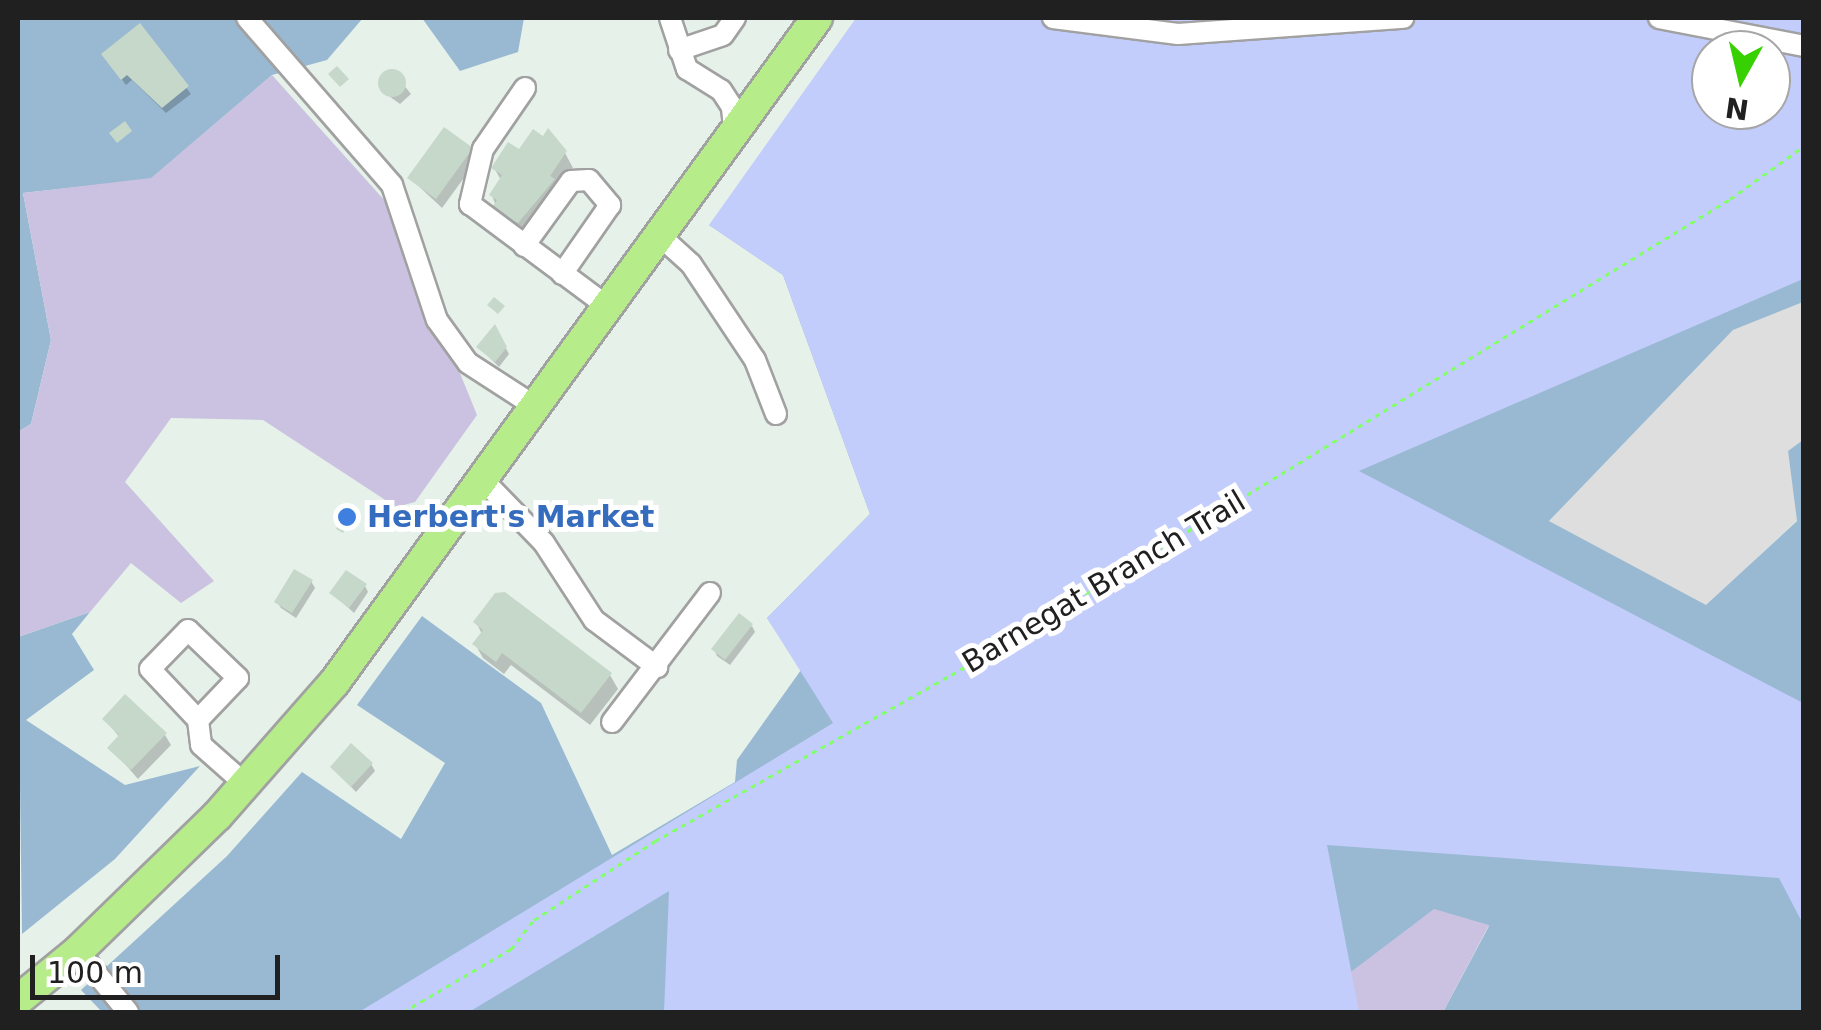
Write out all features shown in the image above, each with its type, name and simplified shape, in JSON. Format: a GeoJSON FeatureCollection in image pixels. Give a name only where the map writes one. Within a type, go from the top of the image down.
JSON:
{"type":"FeatureCollection","features":[{"type":"Feature","properties":{"kind":"highway"},"geometry":{"type":"LineString","coordinates":[[18,1000],[78,951],[246,785],[334,683],[817,18]]}},
{"type":"Feature","properties":{"kind":"street"},"geometry":{"type":"LineString","coordinates":[[247,18],[392,184],[437,320],[468,363],[536,407]]}},
{"type":"Feature","properties":{"kind":"street"},"geometry":{"type":"LineString","coordinates":[[670,18],[687,70],[728,99],[734,130]]}},
{"type":"Feature","properties":{"kind":"street"},"geometry":{"type":"LineString","coordinates":[[680,50],[723,35],[735,18]]}},
{"type":"Feature","properties":{"kind":"street"},"geometry":{"type":"LineString","coordinates":[[1052,18],[1178,34],[1402,18]]}},
{"type":"Feature","properties":{"kind":"street"},"geometry":{"type":"LineString","coordinates":[[1659,18],[1804,46]]}},
{"type":"Feature","properties":{"kind":"street"},"geometry":{"type":"LineString","coordinates":[[525,88],[483,148],[469,195],[477,212],[608,306]]}},
{"type":"Feature","properties":{"kind":"street"},"geometry":{"type":"LineString","coordinates":[[524,246],[571,181],[589,180],[610,205],[562,274]]}},
{"type":"Feature","properties":{"kind":"street"},"geometry":{"type":"LineString","coordinates":[[659,235],[691,264],[718,303],[755,360],[776,414]]}},
{"type":"Feature","properties":{"kind":"street"},"geometry":{"type":"LineString","coordinates":[[484,481],[544,543],[594,620],[656,667]]}},
{"type":"Feature","properties":{"kind":"street"},"geometry":{"type":"LineString","coordinates":[[612,722],[710,592]]}},
{"type":"Feature","properties":{"kind":"street"},"geometry":{"type":"LineString","coordinates":[[198,720],[238,678],[188,630],[150,669],[198,720],[201,745],[246,785]]}},
{"type":"Feature","properties":{"kind":"street"},"geometry":{"type":"LineString","coordinates":[[78,951],[128,1012]]}},
{"type":"Feature","properties":{"kind":"path","name":"Barnegat Branch Trail"},"geometry":{"type":"LineString","coordinates":[[403,1012],[511,949],[534,920],[655,842],[974,662],[1713,210],[1804,146]]}},
{"type":"Feature","properties":{"kind":"shaded area"},"geometry":{"type":"Polygon","coordinates":[[[18,18],[363,18],[327,60],[272,75],[151,179],[23,193],[51,340],[31,424],[18,432],[18,18]]]}},
{"type":"Feature","properties":{"kind":"shaded area"},"geometry":{"type":"Polygon","coordinates":[[[422,18],[524,18],[518,52],[460,71],[422,18]]]}},
{"type":"Feature","properties":{"kind":"shaded area"},"geometry":{"type":"Polygon","coordinates":[[[856,18],[1803,18],[1803,279],[1359,471],[1803,703],[1803,924],[1779,878],[1327,845],[1359,1012],[664,1012],[669,891],[469,1012],[359,1012],[833,723],[767,618],[870,514],[783,275],[709,225],[856,18]]]}},
{"type":"Feature","properties":{"kind":"shaded area"},"geometry":{"type":"Polygon","coordinates":[[[1691,53],[1691,130],[1791,130],[1791,79],[1803,60],[1803,302],[1733,330],[1549,521],[1706,605],[1797,521],[1788,451],[1803,440],[1803,1012],[1443,1012],[1489,926],[1298,1012],[102,1012],[81,990],[227,856],[302,772],[401,839],[445,763],[357,705],[422,616],[541,703],[612,855],[735,782],[737,760],[801,670],[767,618],[870,514],[783,275],[709,225],[1691,53]]]}},
{"type":"Feature","properties":{"kind":"shaded area"},"geometry":{"type":"Polygon","coordinates":[[[272,75],[394,211],[477,415],[415,502],[396,507],[263,420],[171,418],[125,482],[214,581],[181,603],[131,563],[90,612],[18,637],[18,432],[31,424],[51,340],[23,193],[151,178],[272,75]]]}},
{"type":"Feature","properties":{"kind":"shaded area"},"geometry":{"type":"Polygon","coordinates":[[[1803,302],[1803,440],[1788,451],[1797,520],[1706,606],[1549,521],[1733,330],[1803,302]]]}},
{"type":"Feature","properties":{"kind":"shaded area"},"geometry":{"type":"Polygon","coordinates":[[[90,612],[72,634],[94,670],[26,720],[125,785],[200,766],[115,859],[22,934],[18,637],[90,612]]]}},
{"type":"Feature","properties":{"kind":"shaded area"},"geometry":{"type":"Polygon","coordinates":[[[1434,909],[1489,925],[1443,1012],[1298,1012],[1434,909]]]}},
{"type":"Feature","properties":{"kind":"building"},"geometry":{"type":"Polygon","coordinates":[[[140,23],[189,86],[162,108],[127,75],[121,80],[101,54],[140,23]]]}},
{"type":"Feature","properties":{"kind":"building"},"geometry":{"type":"Polygon","coordinates":[[[337,66],[349,79],[340,87],[328,74],[337,66]]]}},
{"type":"Feature","properties":{"kind":"building"},"geometry":{"type":"Polygon","coordinates":[[[392,69],[402,73],[406,83],[402,93],[392,97],[382,93],[378,83],[382,73],[392,69]]]}},
{"type":"Feature","properties":{"kind":"building"},"geometry":{"type":"Polygon","coordinates":[[[125,121],[132,131],[117,143],[109,133],[125,121]]]}},
{"type":"Feature","properties":{"kind":"building"},"geometry":{"type":"Polygon","coordinates":[[[444,127],[473,148],[436,199],[407,178],[444,127]]]}},
{"type":"Feature","properties":{"kind":"building"},"geometry":{"type":"Polygon","coordinates":[[[548,128],[567,151],[550,176],[555,179],[518,223],[503,217],[491,209],[497,200],[489,195],[502,175],[491,168],[508,142],[519,149],[533,129],[543,136],[548,128]]]}},
{"type":"Feature","properties":{"kind":"building"},"geometry":{"type":"Polygon","coordinates":[[[494,297],[505,306],[498,314],[487,305],[494,297]]]}},
{"type":"Feature","properties":{"kind":"building"},"geometry":{"type":"Polygon","coordinates":[[[495,324],[507,347],[495,362],[476,347],[495,324]]]}},
{"type":"Feature","properties":{"kind":"building"},"geometry":{"type":"Polygon","coordinates":[[[343,517],[350,521],[343,533],[336,529],[343,517]]]}},
{"type":"Feature","properties":{"kind":"building"},"geometry":{"type":"Polygon","coordinates":[[[294,569],[313,580],[292,613],[274,602],[294,569]]]}},
{"type":"Feature","properties":{"kind":"building"},"geometry":{"type":"Polygon","coordinates":[[[346,570],[367,584],[349,608],[329,593],[346,570]]]}},
{"type":"Feature","properties":{"kind":"building"},"geometry":{"type":"Polygon","coordinates":[[[505,592],[612,673],[581,713],[502,653],[496,662],[472,644],[483,630],[473,622],[495,593],[505,592]]]}},
{"type":"Feature","properties":{"kind":"building"},"geometry":{"type":"Polygon","coordinates":[[[739,613],[753,624],[725,660],[711,649],[739,613]]]}},
{"type":"Feature","properties":{"kind":"building"},"geometry":{"type":"Polygon","coordinates":[[[125,694],[167,733],[131,770],[107,748],[119,735],[102,719],[125,694]]]}},
{"type":"Feature","properties":{"kind":"building"},"geometry":{"type":"Polygon","coordinates":[[[351,743],[373,763],[351,787],[330,767],[351,743]]]}},
{"type":"Feature","properties":{"kind":"place","name":"Herbert's Market"},"geometry":{"type":"Point","coordinates":[347,517]}}]}
